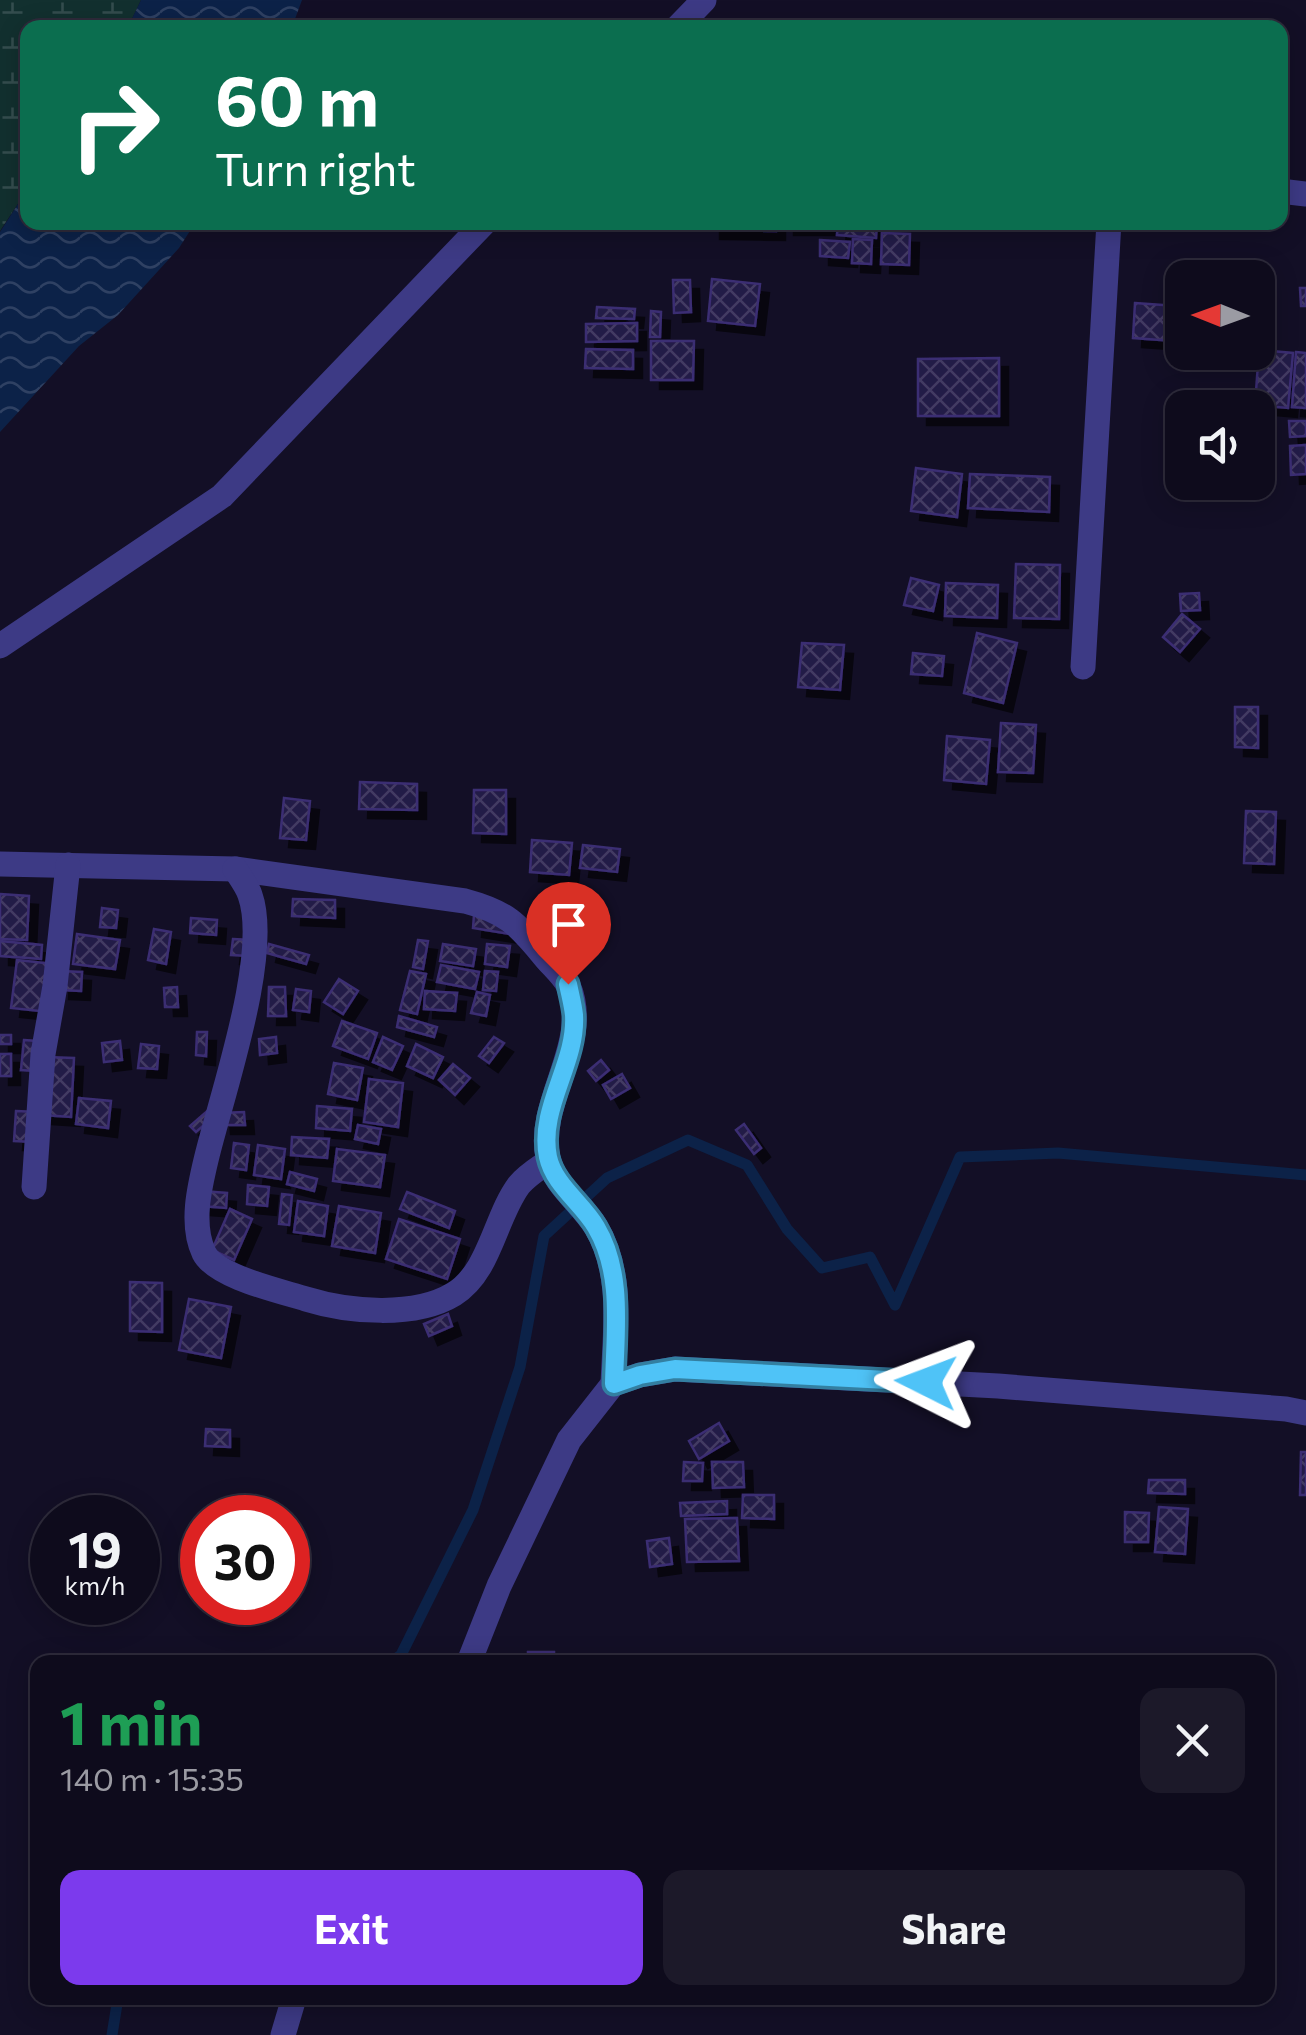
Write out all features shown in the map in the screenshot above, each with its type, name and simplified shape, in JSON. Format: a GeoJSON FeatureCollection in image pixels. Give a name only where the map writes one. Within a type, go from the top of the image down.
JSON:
{"type":"FeatureCollection","features":[{"type":"Feature","properties":{"kind":"street"},"geometry":{"type":"LineString","coordinates":[[685,20],[704,0]]}},
{"type":"Feature","properties":{"kind":"street"},"geometry":{"type":"LineString","coordinates":[[0,646],[222,496],[477,230]]}},
{"type":"Feature","properties":{"kind":"street"},"geometry":{"type":"LineString","coordinates":[[1083,668],[1109,230]]}},
{"type":"Feature","properties":{"kind":"street"},"geometry":{"type":"LineString","coordinates":[[0,864],[235,869],[464,902],[494,909],[516,922],[568,984],[574,1015],[572,1036],[546,1139],[554,1171],[596,1226],[613,1266],[614,1384]]}},
{"type":"Feature","properties":{"kind":"street"},"geometry":{"type":"LineString","coordinates":[[34,1186],[43,1054],[55,986],[68,864]]}},
{"type":"Feature","properties":{"kind":"street"},"geometry":{"type":"LineString","coordinates":[[235,869],[250,895],[254,918],[252,974],[200,1185],[198,1223],[204,1255],[224,1272],[345,1309],[378,1311],[440,1302],[460,1291],[475,1275],[522,1180],[554,1171]]}},
{"type":"Feature","properties":{"kind":"street"},"geometry":{"type":"LineString","coordinates":[[472,1655],[499,1586],[568,1440],[614,1384],[640,1375],[675,1369],[998,1386],[1306,1413]]}},
{"type":"Feature","properties":{"kind":"street"},"geometry":{"type":"LineString","coordinates":[[283,2035],[292,2005]]}},
{"type":"Feature","properties":{"kind":"green space"},"geometry":{"type":"Polygon","coordinates":[[[0,0],[141,0],[131,20],[20,20],[20,201],[0,231],[0,0]]]}},
{"type":"Feature","properties":{"kind":"water"},"geometry":{"type":"Polygon","coordinates":[[[141,0],[302,0],[295,20],[131,20],[141,0]]]}},
{"type":"Feature","properties":{"kind":"water"},"geometry":{"type":"Polygon","coordinates":[[[20,201],[20,230],[191,230],[118,315],[79,346],[0,432],[0,232],[20,201]]]}},
{"type":"Feature","properties":{"kind":"building"},"geometry":{"type":"Polygon","coordinates":[[[837,230],[876,230],[876,238],[837,235],[837,230]]]}},
{"type":"Feature","properties":{"kind":"building"},"geometry":{"type":"Polygon","coordinates":[[[882,233],[910,234],[909,265],[881,264],[882,233]]]}},
{"type":"Feature","properties":{"kind":"building"},"geometry":{"type":"Polygon","coordinates":[[[853,239],[872,240],[871,264],[852,263],[853,239]]]}},
{"type":"Feature","properties":{"kind":"building"},"geometry":{"type":"Polygon","coordinates":[[[820,240],[850,242],[848,258],[820,256],[820,240]]]}},
{"type":"Feature","properties":{"kind":"building"},"geometry":{"type":"Polygon","coordinates":[[[712,279],[760,284],[755,326],[708,321],[712,279]]]}},
{"type":"Feature","properties":{"kind":"building"},"geometry":{"type":"Polygon","coordinates":[[[673,280],[690,280],[691,312],[674,313],[673,280]]]}},
{"type":"Feature","properties":{"kind":"building"},"geometry":{"type":"Polygon","coordinates":[[[1300,288],[1306,288],[1306,306],[1301,306],[1300,288]]]}},
{"type":"Feature","properties":{"kind":"building"},"geometry":{"type":"Polygon","coordinates":[[[1135,303],[1165,305],[1165,340],[1133,338],[1135,303]]]}},
{"type":"Feature","properties":{"kind":"building"},"geometry":{"type":"Polygon","coordinates":[[[597,307],[635,309],[634,319],[596,318],[597,307]]]}},
{"type":"Feature","properties":{"kind":"building"},"geometry":{"type":"Polygon","coordinates":[[[651,311],[661,312],[660,337],[650,337],[651,311]]]}},
{"type":"Feature","properties":{"kind":"building"},"geometry":{"type":"Polygon","coordinates":[[[637,323],[637,341],[586,342],[586,324],[637,323]]]}},
{"type":"Feature","properties":{"kind":"building"},"geometry":{"type":"Polygon","coordinates":[[[651,341],[694,341],[693,380],[651,380],[651,341]]]}},
{"type":"Feature","properties":{"kind":"building"},"geometry":{"type":"Polygon","coordinates":[[[586,349],[633,350],[633,369],[585,368],[586,349]]]}},
{"type":"Feature","properties":{"kind":"building"},"geometry":{"type":"Polygon","coordinates":[[[1275,351],[1293,353],[1288,408],[1275,407],[1275,390],[1256,390],[1258,370],[1275,370],[1275,351]]]}},
{"type":"Feature","properties":{"kind":"building"},"geometry":{"type":"Polygon","coordinates":[[[1296,352],[1306,353],[1306,408],[1292,407],[1296,352]]]}},
{"type":"Feature","properties":{"kind":"building"},"geometry":{"type":"Polygon","coordinates":[[[999,358],[999,416],[918,416],[918,359],[999,358]]]}},
{"type":"Feature","properties":{"kind":"building"},"geometry":{"type":"Polygon","coordinates":[[[1289,421],[1306,421],[1306,436],[1290,437],[1289,421]]]}},
{"type":"Feature","properties":{"kind":"building"},"geometry":{"type":"Polygon","coordinates":[[[1306,445],[1306,474],[1291,475],[1290,446],[1306,445]]]}},
{"type":"Feature","properties":{"kind":"building"},"geometry":{"type":"Polygon","coordinates":[[[916,468],[962,474],[957,517],[911,511],[916,468]]]}},
{"type":"Feature","properties":{"kind":"building"},"geometry":{"type":"Polygon","coordinates":[[[970,474],[1050,477],[1049,512],[968,508],[970,474]]]}},
{"type":"Feature","properties":{"kind":"building"},"geometry":{"type":"Polygon","coordinates":[[[1016,564],[1060,565],[1059,619],[1014,618],[1016,564]]]}},
{"type":"Feature","properties":{"kind":"building"},"geometry":{"type":"Polygon","coordinates":[[[911,578],[939,585],[933,611],[904,605],[911,578]]]}},
{"type":"Feature","properties":{"kind":"building"},"geometry":{"type":"Polygon","coordinates":[[[946,583],[998,585],[997,618],[945,616],[946,583]]]}},
{"type":"Feature","properties":{"kind":"building"},"geometry":{"type":"Polygon","coordinates":[[[1199,593],[1200,610],[1181,611],[1180,594],[1199,593]]]}},
{"type":"Feature","properties":{"kind":"building"},"geometry":{"type":"Polygon","coordinates":[[[1182,614],[1200,629],[1180,652],[1163,637],[1182,614]]]}},
{"type":"Feature","properties":{"kind":"building"},"geometry":{"type":"Polygon","coordinates":[[[977,633],[1017,643],[1003,703],[964,693],[977,633]]]}},
{"type":"Feature","properties":{"kind":"building"},"geometry":{"type":"Polygon","coordinates":[[[802,643],[844,645],[840,690],[798,687],[802,643]]]}},
{"type":"Feature","properties":{"kind":"building"},"geometry":{"type":"Polygon","coordinates":[[[913,653],[944,656],[942,676],[911,674],[913,653]]]}},
{"type":"Feature","properties":{"kind":"building"},"geometry":{"type":"Polygon","coordinates":[[[1235,707],[1258,707],[1258,748],[1235,747],[1235,707]]]}},
{"type":"Feature","properties":{"kind":"building"},"geometry":{"type":"Polygon","coordinates":[[[1001,723],[1036,725],[1033,773],[998,772],[1001,723]]]}},
{"type":"Feature","properties":{"kind":"building"},"geometry":{"type":"Polygon","coordinates":[[[947,736],[990,740],[986,784],[944,780],[947,736]]]}},
{"type":"Feature","properties":{"kind":"building"},"geometry":{"type":"Polygon","coordinates":[[[360,782],[417,784],[417,810],[359,809],[360,782]]]}},
{"type":"Feature","properties":{"kind":"building"},"geometry":{"type":"Polygon","coordinates":[[[474,790],[506,790],[506,834],[473,833],[474,790]]]}},
{"type":"Feature","properties":{"kind":"building"},"geometry":{"type":"Polygon","coordinates":[[[284,798],[310,801],[306,840],[280,838],[284,798]]]}},
{"type":"Feature","properties":{"kind":"building"},"geometry":{"type":"Polygon","coordinates":[[[1246,811],[1276,812],[1274,864],[1244,863],[1246,811]]]}},
{"type":"Feature","properties":{"kind":"building"},"geometry":{"type":"Polygon","coordinates":[[[532,840],[572,843],[569,875],[530,872],[532,840]]]}},
{"type":"Feature","properties":{"kind":"building"},"geometry":{"type":"Polygon","coordinates":[[[583,845],[620,849],[617,872],[580,868],[583,845]]]}},
{"type":"Feature","properties":{"kind":"building"},"geometry":{"type":"Polygon","coordinates":[[[0,894],[29,896],[27,940],[0,939],[0,894]]]}},
{"type":"Feature","properties":{"kind":"building"},"geometry":{"type":"Polygon","coordinates":[[[293,899],[335,900],[335,918],[292,916],[293,899]]]}},
{"type":"Feature","properties":{"kind":"building"},"geometry":{"type":"Polygon","coordinates":[[[102,908],[118,910],[116,928],[100,927],[102,908]]]}},
{"type":"Feature","properties":{"kind":"building"},"geometry":{"type":"Polygon","coordinates":[[[474,915],[511,921],[510,934],[473,928],[474,915]]]}},
{"type":"Feature","properties":{"kind":"building"},"geometry":{"type":"Polygon","coordinates":[[[191,918],[217,920],[216,935],[190,933],[191,918]]]}},
{"type":"Feature","properties":{"kind":"building"},"geometry":{"type":"Polygon","coordinates":[[[154,929],[171,932],[166,964],[148,960],[154,929]]]}},
{"type":"Feature","properties":{"kind":"building"},"geometry":{"type":"Polygon","coordinates":[[[77,934],[120,940],[115,969],[73,964],[77,934]]]}},
{"type":"Feature","properties":{"kind":"building"},"geometry":{"type":"Polygon","coordinates":[[[233,939],[251,940],[249,956],[231,955],[233,939]]]}},
{"type":"Feature","properties":{"kind":"building"},"geometry":{"type":"Polygon","coordinates":[[[418,940],[428,941],[423,969],[413,967],[418,940]]]}},
{"type":"Feature","properties":{"kind":"building"},"geometry":{"type":"Polygon","coordinates":[[[0,941],[42,945],[41,959],[0,956],[0,941]]]}},
{"type":"Feature","properties":{"kind":"building"},"geometry":{"type":"Polygon","coordinates":[[[269,944],[309,955],[306,964],[267,953],[269,944]]]}},
{"type":"Feature","properties":{"kind":"building"},"geometry":{"type":"Polygon","coordinates":[[[443,944],[476,949],[473,966],[440,961],[443,944]]]}},
{"type":"Feature","properties":{"kind":"building"},"geometry":{"type":"Polygon","coordinates":[[[487,944],[510,946],[507,967],[485,964],[487,944]]]}},
{"type":"Feature","properties":{"kind":"building"},"geometry":{"type":"Polygon","coordinates":[[[17,960],[54,964],[49,1012],[11,1008],[17,960]]]}},
{"type":"Feature","properties":{"kind":"building"},"geometry":{"type":"Polygon","coordinates":[[[441,965],[479,972],[475,989],[437,982],[441,965]]]}},
{"type":"Feature","properties":{"kind":"building"},"geometry":{"type":"Polygon","coordinates":[[[61,971],[82,972],[81,991],[60,990],[61,971]]]}},
{"type":"Feature","properties":{"kind":"building"},"geometry":{"type":"Polygon","coordinates":[[[410,971],[426,974],[417,1014],[400,1010],[410,971]]]}},
{"type":"Feature","properties":{"kind":"building"},"geometry":{"type":"Polygon","coordinates":[[[485,971],[498,972],[496,991],[483,990],[485,971]]]}},
{"type":"Feature","properties":{"kind":"building"},"geometry":{"type":"Polygon","coordinates":[[[339,979],[358,991],[343,1014],[324,1002],[339,979]]]}},
{"type":"Feature","properties":{"kind":"building"},"geometry":{"type":"Polygon","coordinates":[[[177,987],[178,1007],[165,1007],[164,988],[177,987]]]}},
{"type":"Feature","properties":{"kind":"building"},"geometry":{"type":"Polygon","coordinates":[[[269,987],[285,987],[286,1016],[268,1016],[269,987]]]}},
{"type":"Feature","properties":{"kind":"building"},"geometry":{"type":"Polygon","coordinates":[[[296,989],[311,991],[309,1012],[293,1010],[296,989]]]}},
{"type":"Feature","properties":{"kind":"building"},"geometry":{"type":"Polygon","coordinates":[[[425,991],[457,993],[455,1011],[424,1009],[425,991]]]}},
{"type":"Feature","properties":{"kind":"building"},"geometry":{"type":"Polygon","coordinates":[[[477,992],[490,995],[486,1016],[471,1013],[477,992]]]}},
{"type":"Feature","properties":{"kind":"building"},"geometry":{"type":"Polygon","coordinates":[[[399,1016],[437,1027],[434,1037],[397,1027],[399,1016]]]}},
{"type":"Feature","properties":{"kind":"building"},"geometry":{"type":"Polygon","coordinates":[[[342,1021],[377,1033],[368,1059],[333,1046],[342,1021]]]}},
{"type":"Feature","properties":{"kind":"building"},"geometry":{"type":"Polygon","coordinates":[[[197,1032],[207,1032],[206,1056],[196,1055],[197,1032]]]}},
{"type":"Feature","properties":{"kind":"building"},"geometry":{"type":"Polygon","coordinates":[[[0,1035],[11,1035],[11,1044],[0,1044],[0,1035]]]}},
{"type":"Feature","properties":{"kind":"building"},"geometry":{"type":"Polygon","coordinates":[[[276,1037],[277,1053],[260,1055],[259,1039],[276,1037]]]}},
{"type":"Feature","properties":{"kind":"building"},"geometry":{"type":"Polygon","coordinates":[[[383,1037],[403,1046],[392,1070],[373,1062],[383,1037]]]}},
{"type":"Feature","properties":{"kind":"building"},"geometry":{"type":"Polygon","coordinates":[[[494,1037],[504,1043],[489,1063],[479,1056],[494,1037]]]}},
{"type":"Feature","properties":{"kind":"building"},"geometry":{"type":"Polygon","coordinates":[[[24,1040],[37,1041],[34,1071],[21,1070],[24,1040]]]}},
{"type":"Feature","properties":{"kind":"building"},"geometry":{"type":"Polygon","coordinates":[[[120,1041],[122,1060],[104,1062],[102,1043],[120,1041]]]}},
{"type":"Feature","properties":{"kind":"building"},"geometry":{"type":"Polygon","coordinates":[[[141,1044],[159,1046],[157,1069],[138,1068],[141,1044]]]}},
{"type":"Feature","properties":{"kind":"building"},"geometry":{"type":"Polygon","coordinates":[[[416,1044],[443,1057],[433,1078],[407,1066],[416,1044]]]}},
{"type":"Feature","properties":{"kind":"building"},"geometry":{"type":"Polygon","coordinates":[[[0,1054],[11,1054],[11,1076],[0,1076],[0,1054]]]}},
{"type":"Feature","properties":{"kind":"building"},"geometry":{"type":"Polygon","coordinates":[[[46,1057],[74,1058],[71,1117],[43,1115],[46,1057]]]}},
{"type":"Feature","properties":{"kind":"building"},"geometry":{"type":"Polygon","coordinates":[[[601,1060],[609,1070],[596,1081],[588,1071],[601,1060]]]}},
{"type":"Feature","properties":{"kind":"building"},"geometry":{"type":"Polygon","coordinates":[[[334,1063],[363,1068],[357,1100],[328,1094],[334,1063]]]}},
{"type":"Feature","properties":{"kind":"building"},"geometry":{"type":"Polygon","coordinates":[[[453,1064],[470,1078],[455,1095],[439,1080],[453,1064]]]}},
{"type":"Feature","properties":{"kind":"building"},"geometry":{"type":"Polygon","coordinates":[[[622,1074],[630,1088],[611,1099],[603,1085],[622,1074]]]}},
{"type":"Feature","properties":{"kind":"building"},"geometry":{"type":"Polygon","coordinates":[[[369,1079],[403,1083],[398,1127],[364,1122],[369,1079]]]}},
{"type":"Feature","properties":{"kind":"building"},"geometry":{"type":"Polygon","coordinates":[[[79,1098],[111,1101],[108,1128],[76,1124],[79,1098]]]}},
{"type":"Feature","properties":{"kind":"building"},"geometry":{"type":"Polygon","coordinates":[[[317,1106],[352,1109],[350,1131],[316,1128],[317,1106]]]}},
{"type":"Feature","properties":{"kind":"building"},"geometry":{"type":"Polygon","coordinates":[[[212,1107],[218,1113],[196,1132],[190,1126],[212,1107]]]}},
{"type":"Feature","properties":{"kind":"building"},"geometry":{"type":"Polygon","coordinates":[[[16,1111],[37,1112],[34,1142],[14,1141],[16,1111]]]}},
{"type":"Feature","properties":{"kind":"building"},"geometry":{"type":"Polygon","coordinates":[[[244,1112],[245,1125],[222,1125],[221,1113],[244,1112]]]}},
{"type":"Feature","properties":{"kind":"building"},"geometry":{"type":"Polygon","coordinates":[[[744,1124],[761,1148],[754,1154],[736,1130],[744,1124]]]}},
{"type":"Feature","properties":{"kind":"building"},"geometry":{"type":"Polygon","coordinates":[[[358,1125],[381,1129],[378,1144],[355,1139],[358,1125]]]}},
{"type":"Feature","properties":{"kind":"building"},"geometry":{"type":"Polygon","coordinates":[[[292,1137],[329,1139],[327,1158],[291,1155],[292,1137]]]}},
{"type":"Feature","properties":{"kind":"building"},"geometry":{"type":"Polygon","coordinates":[[[234,1143],[249,1145],[246,1170],[231,1168],[234,1143]]]}},
{"type":"Feature","properties":{"kind":"building"},"geometry":{"type":"Polygon","coordinates":[[[258,1145],[285,1149],[281,1179],[254,1175],[258,1145]]]}},
{"type":"Feature","properties":{"kind":"building"},"geometry":{"type":"Polygon","coordinates":[[[337,1149],[385,1155],[380,1187],[333,1181],[337,1149]]]}},
{"type":"Feature","properties":{"kind":"building"},"geometry":{"type":"Polygon","coordinates":[[[290,1172],[317,1179],[314,1191],[287,1184],[290,1172]]]}},
{"type":"Feature","properties":{"kind":"building"},"geometry":{"type":"Polygon","coordinates":[[[248,1185],[269,1187],[267,1206],[247,1204],[248,1185]]]}},
{"type":"Feature","properties":{"kind":"building"},"geometry":{"type":"Polygon","coordinates":[[[202,1191],[227,1193],[226,1208],[201,1206],[202,1191]]]}},
{"type":"Feature","properties":{"kind":"building"},"geometry":{"type":"Polygon","coordinates":[[[407,1192],[455,1211],[449,1228],[400,1209],[407,1192]]]}},
{"type":"Feature","properties":{"kind":"building"},"geometry":{"type":"Polygon","coordinates":[[[282,1194],[292,1195],[289,1225],[279,1224],[282,1194]]]}},
{"type":"Feature","properties":{"kind":"building"},"geometry":{"type":"Polygon","coordinates":[[[298,1201],[328,1206],[324,1236],[294,1232],[298,1201]]]}},
{"type":"Feature","properties":{"kind":"building"},"geometry":{"type":"Polygon","coordinates":[[[339,1206],[381,1213],[375,1253],[332,1246],[339,1206]]]}},
{"type":"Feature","properties":{"kind":"building"},"geometry":{"type":"Polygon","coordinates":[[[230,1209],[252,1219],[234,1260],[212,1250],[230,1209]]]}},
{"type":"Feature","properties":{"kind":"building"},"geometry":{"type":"Polygon","coordinates":[[[399,1219],[460,1239],[447,1279],[386,1259],[399,1219]]]}},
{"type":"Feature","properties":{"kind":"building"},"geometry":{"type":"Polygon","coordinates":[[[130,1282],[162,1283],[162,1332],[130,1331],[130,1282]]]}},
{"type":"Feature","properties":{"kind":"building"},"geometry":{"type":"Polygon","coordinates":[[[189,1299],[231,1307],[221,1358],[179,1350],[189,1299]]]}},
{"type":"Feature","properties":{"kind":"building"},"geometry":{"type":"Polygon","coordinates":[[[448,1314],[452,1326],[429,1336],[424,1324],[448,1314]]]}},
{"type":"Feature","properties":{"kind":"building"},"geometry":{"type":"Polygon","coordinates":[[[719,1423],[729,1441],[699,1459],[689,1441],[719,1423]]]}},
{"type":"Feature","properties":{"kind":"building"},"geometry":{"type":"Polygon","coordinates":[[[206,1429],[230,1430],[230,1447],[205,1446],[206,1429]]]}},
{"type":"Feature","properties":{"kind":"building"},"geometry":{"type":"Polygon","coordinates":[[[1301,1452],[1306,1452],[1306,1495],[1300,1495],[1301,1452]]]}},
{"type":"Feature","properties":{"kind":"building"},"geometry":{"type":"Polygon","coordinates":[[[684,1462],[703,1463],[702,1481],[683,1481],[684,1462]]]}},
{"type":"Feature","properties":{"kind":"building"},"geometry":{"type":"Polygon","coordinates":[[[712,1462],[743,1462],[744,1487],[713,1488],[712,1462]]]}},
{"type":"Feature","properties":{"kind":"building"},"geometry":{"type":"Polygon","coordinates":[[[1149,1480],[1185,1480],[1185,1494],[1148,1493],[1149,1480]]]}},
{"type":"Feature","properties":{"kind":"building"},"geometry":{"type":"Polygon","coordinates":[[[743,1495],[774,1495],[774,1519],[742,1518],[743,1495]]]}},
{"type":"Feature","properties":{"kind":"building"},"geometry":{"type":"Polygon","coordinates":[[[727,1501],[727,1514],[681,1516],[680,1503],[727,1501]]]}},
{"type":"Feature","properties":{"kind":"building"},"geometry":{"type":"Polygon","coordinates":[[[1159,1507],[1188,1509],[1185,1554],[1155,1552],[1159,1507]]]}},
{"type":"Feature","properties":{"kind":"building"},"geometry":{"type":"Polygon","coordinates":[[[1125,1512],[1149,1513],[1148,1542],[1125,1542],[1125,1512]]]}},
{"type":"Feature","properties":{"kind":"building"},"geometry":{"type":"Polygon","coordinates":[[[737,1518],[739,1561],[687,1562],[685,1519],[737,1518]]]}},
{"type":"Feature","properties":{"kind":"building"},"geometry":{"type":"Polygon","coordinates":[[[669,1538],[672,1564],[650,1567],[647,1541],[669,1538]]]}},
{"type":"Feature","properties":{"kind":"building"},"geometry":{"type":"Polygon","coordinates":[[[528,1652],[554,1652],[554,1655],[528,1652]]]}},
{"type":"Feature","properties":{"kind":"waterway"},"geometry":{"type":"LineString","coordinates":[[401,1655],[473,1510],[520,1367],[544,1236],[607,1178],[688,1140],[747,1165],[787,1229],[822,1268],[870,1257],[895,1305],[960,1157],[1058,1153],[1306,1175]]}},
{"type":"Feature","properties":{"kind":"waterway"},"geometry":{"type":"LineString","coordinates":[[112,2035],[117,2005]]}},
{"type":"Feature","properties":{"kind":"route"},"geometry":{"type":"LineString","coordinates":[[568,984],[574,1015],[572,1036],[546,1139],[549,1161],[596,1226],[613,1266],[614,1384],[675,1369],[926,1382]]}}]}
